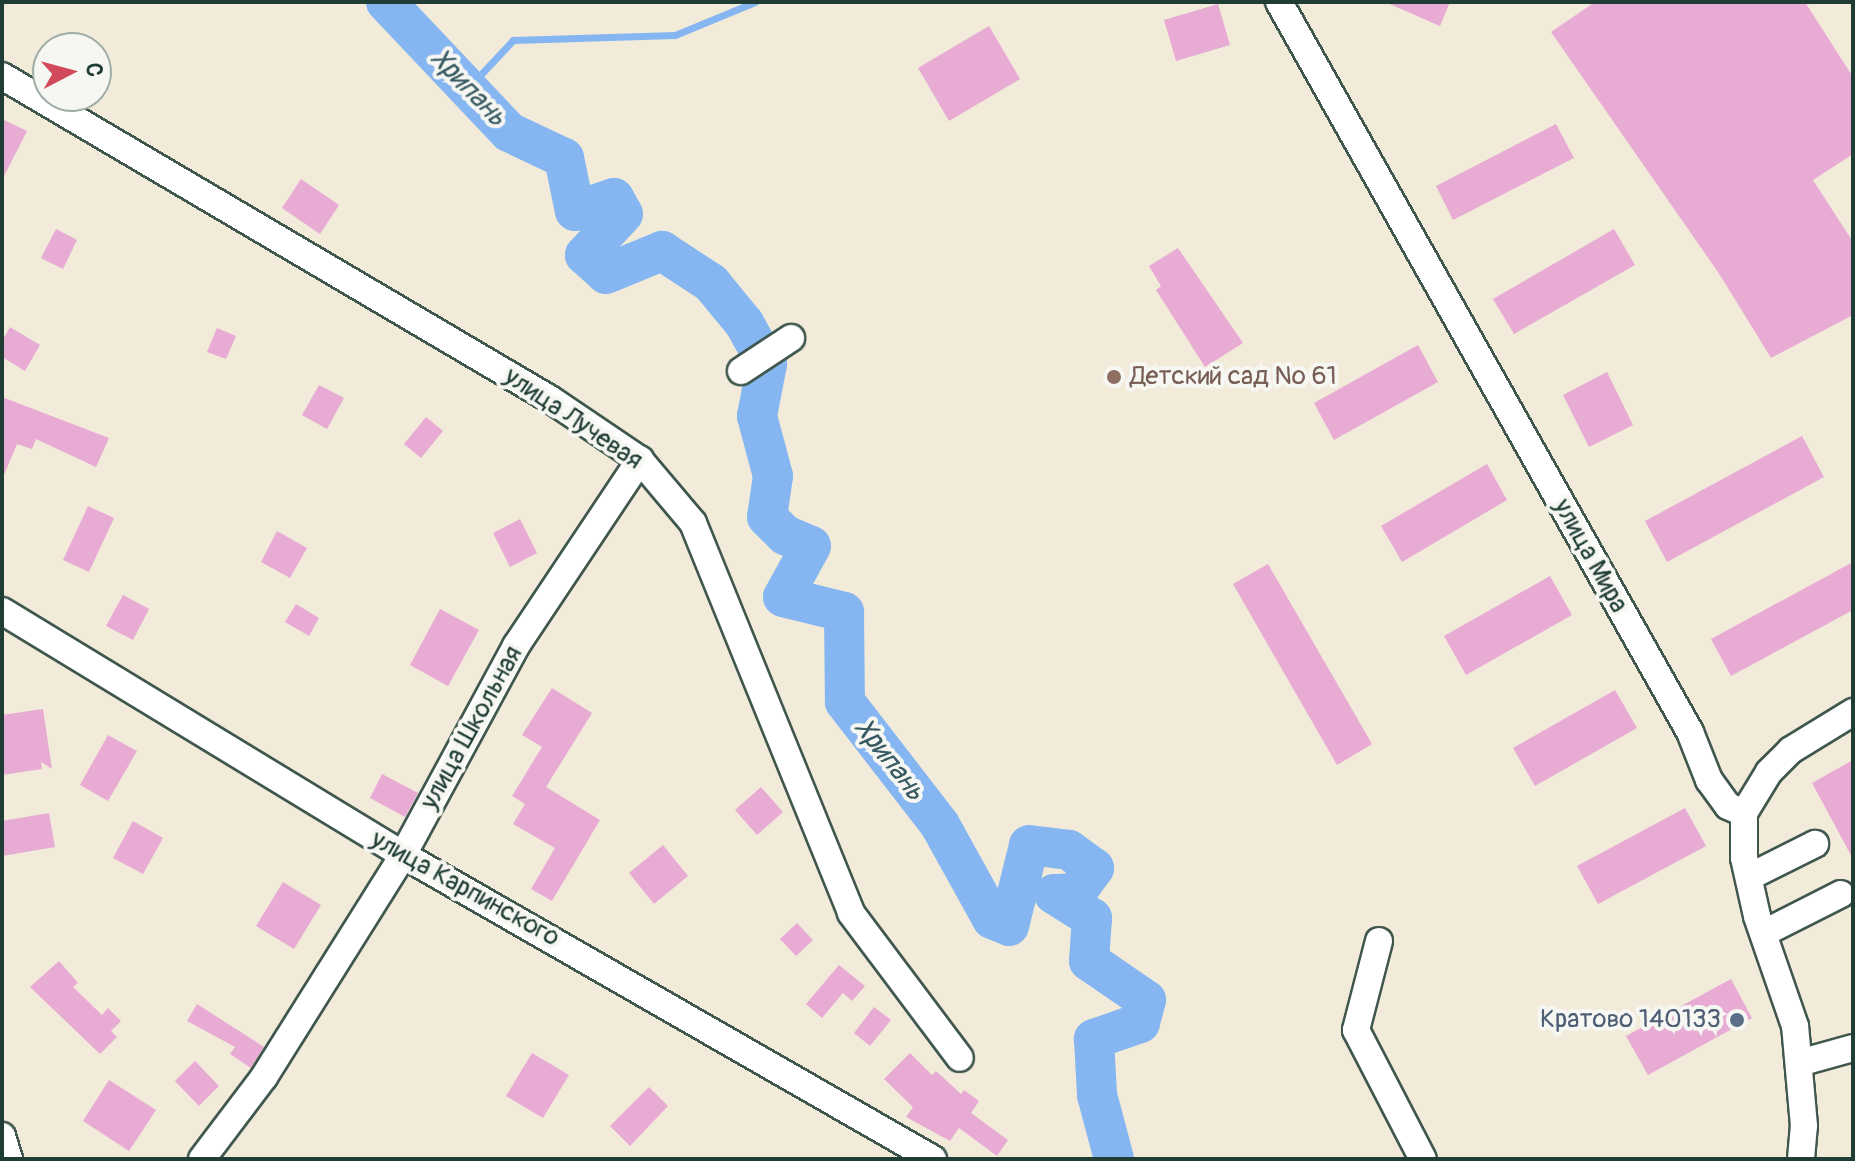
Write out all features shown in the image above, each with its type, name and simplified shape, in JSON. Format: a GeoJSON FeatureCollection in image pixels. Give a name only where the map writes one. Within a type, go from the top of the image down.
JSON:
{"type":"FeatureCollection","features":[{"type":"Feature","properties":{"kind":"street","name":"улица Мира"},"geometry":{"type":"LineString","coordinates":[[1279,2],[1690,732],[1709,780],[1728,806],[1744,813]]}},
{"type":"Feature","properties":{"kind":"street","name":"улица Лучевая"},"geometry":{"type":"LineString","coordinates":[[2,76],[538,391],[640,460],[693,523],[851,913],[960,1058]]}},
{"type":"Feature","properties":{"kind":"street"},"geometry":{"type":"LineString","coordinates":[[741,371],[791,338]]}},
{"type":"Feature","properties":{"kind":"street","name":"улица Школьная"},"geometry":{"type":"LineString","coordinates":[[202,1159],[264,1077],[403,855],[516,646],[640,460]]}},
{"type":"Feature","properties":{"kind":"street","name":"улица Карпинского"},"geometry":{"type":"LineString","coordinates":[[2,611],[403,855],[933,1159]]}},
{"type":"Feature","properties":{"kind":"street"},"geometry":{"type":"LineString","coordinates":[[1801,1159],[1804,1126],[1795,1026],[1749,877],[1744,813],[1769,772],[1791,750],[1853,712]]}},
{"type":"Feature","properties":{"kind":"street"},"geometry":{"type":"LineString","coordinates":[[1749,877],[1815,844]]}},
{"type":"Feature","properties":{"kind":"street"},"geometry":{"type":"LineString","coordinates":[[1764,933],[1841,894]]}},
{"type":"Feature","properties":{"kind":"street"},"geometry":{"type":"LineString","coordinates":[[1379,941],[1356,1030],[1423,1159]]}},
{"type":"Feature","properties":{"kind":"street"},"geometry":{"type":"LineString","coordinates":[[1799,1063],[1853,1048]]}},
{"type":"Feature","properties":{"kind":"street"},"geometry":{"type":"LineString","coordinates":[[2,1136],[9,1159]]}},
{"type":"Feature","properties":{"kind":"building"},"geometry":{"type":"Polygon","coordinates":[[[1385,2],[1450,2],[1440,26],[1385,2]]]}},
{"type":"Feature","properties":{"kind":"building"},"geometry":{"type":"Polygon","coordinates":[[[1595,2],[1805,2],[1853,77],[1853,154],[1813,180],[1853,242],[1853,315],[1771,358],[1720,275],[1551,32],[1595,2]]]}},
{"type":"Feature","properties":{"kind":"building"},"geometry":{"type":"Polygon","coordinates":[[[1218,4],[1230,45],[1176,61],[1164,20],[1218,4]]]}},
{"type":"Feature","properties":{"kind":"building"},"geometry":{"type":"Polygon","coordinates":[[[989,26],[1020,79],[949,121],[918,68],[989,26]]]}},
{"type":"Feature","properties":{"kind":"building"},"geometry":{"type":"Polygon","coordinates":[[[2,119],[27,131],[2,180],[2,119]]]}},
{"type":"Feature","properties":{"kind":"building"},"geometry":{"type":"Polygon","coordinates":[[[1556,124],[1574,158],[1453,220],[1436,186],[1556,124]]]}},
{"type":"Feature","properties":{"kind":"building"},"geometry":{"type":"Polygon","coordinates":[[[301,179],[339,205],[320,234],[282,208],[301,179]]]}},
{"type":"Feature","properties":{"kind":"building"},"geometry":{"type":"Polygon","coordinates":[[[56,229],[77,240],[63,269],[41,258],[56,229]]]}},
{"type":"Feature","properties":{"kind":"building"},"geometry":{"type":"Polygon","coordinates":[[[1614,229],[1635,265],[1514,334],[1493,299],[1614,229]]]}},
{"type":"Feature","properties":{"kind":"building"},"geometry":{"type":"Polygon","coordinates":[[[1178,248],[1243,343],[1205,367],[1156,290],[1161,286],[1149,266],[1178,248]]]}},
{"type":"Feature","properties":{"kind":"building"},"geometry":{"type":"Polygon","coordinates":[[[10,327],[40,345],[25,371],[2,357],[2,341],[10,327]]]}},
{"type":"Feature","properties":{"kind":"building"},"geometry":{"type":"Polygon","coordinates":[[[217,328],[236,336],[226,359],[207,352],[217,328]]]}},
{"type":"Feature","properties":{"kind":"building"},"geometry":{"type":"Polygon","coordinates":[[[1418,345],[1438,382],[1334,440],[1314,403],[1418,345]]]}},
{"type":"Feature","properties":{"kind":"building"},"geometry":{"type":"Polygon","coordinates":[[[1607,372],[1633,425],[1589,447],[1563,395],[1607,372]]]}},
{"type":"Feature","properties":{"kind":"building"},"geometry":{"type":"Polygon","coordinates":[[[319,385],[344,398],[327,429],[302,415],[319,385]]]}},
{"type":"Feature","properties":{"kind":"building"},"geometry":{"type":"Polygon","coordinates":[[[2,397],[109,438],[96,467],[36,439],[32,449],[17,444],[2,480],[2,397]]]}},
{"type":"Feature","properties":{"kind":"building"},"geometry":{"type":"Polygon","coordinates":[[[426,417],[443,431],[421,458],[404,444],[426,417]]]}},
{"type":"Feature","properties":{"kind":"building"},"geometry":{"type":"Polygon","coordinates":[[[1802,436],[1824,477],[1667,562],[1645,521],[1802,436]]]}},
{"type":"Feature","properties":{"kind":"building"},"geometry":{"type":"Polygon","coordinates":[[[1487,464],[1507,500],[1402,562],[1381,526],[1487,464]]]}},
{"type":"Feature","properties":{"kind":"building"},"geometry":{"type":"Polygon","coordinates":[[[88,506],[114,518],[89,572],[63,560],[88,506]]]}},
{"type":"Feature","properties":{"kind":"building"},"geometry":{"type":"Polygon","coordinates":[[[520,519],[537,553],[510,567],[493,533],[520,519]]]}},
{"type":"Feature","properties":{"kind":"building"},"geometry":{"type":"Polygon","coordinates":[[[277,531],[307,548],[290,578],[261,562],[277,531]]]}},
{"type":"Feature","properties":{"kind":"building"},"geometry":{"type":"Polygon","coordinates":[[[1853,562],[1853,610],[1731,676],[1711,639],[1853,562]]]}},
{"type":"Feature","properties":{"kind":"building"},"geometry":{"type":"Polygon","coordinates":[[[1268,564],[1372,744],[1337,765],[1233,584],[1268,564]]]}},
{"type":"Feature","properties":{"kind":"building"},"geometry":{"type":"Polygon","coordinates":[[[1550,576],[1572,615],[1466,675],[1444,636],[1550,576]]]}},
{"type":"Feature","properties":{"kind":"building"},"geometry":{"type":"Polygon","coordinates":[[[123,595],[149,609],[133,640],[106,626],[123,595]]]}},
{"type":"Feature","properties":{"kind":"building"},"geometry":{"type":"Polygon","coordinates":[[[296,604],[319,618],[309,636],[285,622],[296,604]]]}},
{"type":"Feature","properties":{"kind":"building"},"geometry":{"type":"Polygon","coordinates":[[[440,609],[479,630],[448,686],[410,665],[440,609]]]}},
{"type":"Feature","properties":{"kind":"building"},"geometry":{"type":"Polygon","coordinates":[[[552,688],[592,713],[546,787],[600,820],[552,901],[531,889],[555,848],[513,824],[525,804],[512,796],[542,747],[522,735],[552,688]]]}},
{"type":"Feature","properties":{"kind":"building"},"geometry":{"type":"Polygon","coordinates":[[[1615,690],[1637,728],[1535,786],[1513,748],[1615,690]]]}},
{"type":"Feature","properties":{"kind":"building"},"geometry":{"type":"Polygon","coordinates":[[[43,709],[52,769],[41,762],[42,769],[2,775],[2,715],[43,709]]]}},
{"type":"Feature","properties":{"kind":"building"},"geometry":{"type":"Polygon","coordinates":[[[108,735],[137,751],[108,801],[80,785],[108,735]]]}},
{"type":"Feature","properties":{"kind":"building"},"geometry":{"type":"Polygon","coordinates":[[[1853,760],[1853,859],[1812,783],[1853,760]]]}},
{"type":"Feature","properties":{"kind":"building"},"geometry":{"type":"Polygon","coordinates":[[[382,774],[418,793],[405,817],[370,798],[382,774]]]}},
{"type":"Feature","properties":{"kind":"building"},"geometry":{"type":"Polygon","coordinates":[[[761,787],[783,812],[757,835],[735,810],[761,787]]]}},
{"type":"Feature","properties":{"kind":"building"},"geometry":{"type":"Polygon","coordinates":[[[1685,808],[1706,846],[1598,904],[1577,866],[1685,808]]]}},
{"type":"Feature","properties":{"kind":"building"},"geometry":{"type":"Polygon","coordinates":[[[49,813],[55,847],[2,856],[2,821],[49,813]]]}},
{"type":"Feature","properties":{"kind":"building"},"geometry":{"type":"Polygon","coordinates":[[[133,821],[163,838],[143,874],[113,858],[133,821]]]}},
{"type":"Feature","properties":{"kind":"building"},"geometry":{"type":"Polygon","coordinates":[[[663,845],[688,876],[654,904],[629,873],[663,845]]]}},
{"type":"Feature","properties":{"kind":"building"},"geometry":{"type":"Polygon","coordinates":[[[283,882],[321,905],[294,949],[256,926],[283,882]]]}},
{"type":"Feature","properties":{"kind":"building"},"geometry":{"type":"Polygon","coordinates":[[[797,923],[813,940],[796,956],[780,939],[797,923]]]}},
{"type":"Feature","properties":{"kind":"building"},"geometry":{"type":"Polygon","coordinates":[[[59,961],[78,983],[73,987],[102,1015],[108,1008],[121,1021],[111,1031],[117,1037],[100,1054],[30,987],[59,961]]]}},
{"type":"Feature","properties":{"kind":"building"},"geometry":{"type":"Polygon","coordinates":[[[839,965],[865,986],[852,1001],[843,993],[822,1018],[806,1004],[839,965]]]}},
{"type":"Feature","properties":{"kind":"building"},"geometry":{"type":"Polygon","coordinates":[[[1731,979],[1752,1018],[1648,1075],[1626,1036],[1731,979]]]}},
{"type":"Feature","properties":{"kind":"building"},"geometry":{"type":"Polygon","coordinates":[[[197,1004],[264,1047],[251,1068],[230,1054],[235,1047],[187,1021],[197,1004]]]}},
{"type":"Feature","properties":{"kind":"building"},"geometry":{"type":"Polygon","coordinates":[[[874,1007],[891,1020],[870,1046],[854,1033],[874,1007]]]}},
{"type":"Feature","properties":{"kind":"building"},"geometry":{"type":"Polygon","coordinates":[[[532,1053],[569,1075],[543,1118],[506,1096],[532,1053]]]}},
{"type":"Feature","properties":{"kind":"building"},"geometry":{"type":"Polygon","coordinates":[[[910,1053],[932,1075],[936,1071],[961,1094],[964,1090],[979,1101],[971,1113],[1008,1140],[997,1156],[959,1128],[950,1141],[906,1117],[913,1107],[884,1079],[910,1053]]]}},
{"type":"Feature","properties":{"kind":"building"},"geometry":{"type":"Polygon","coordinates":[[[195,1061],[219,1086],[199,1106],[175,1081],[195,1061]]]}},
{"type":"Feature","properties":{"kind":"building"},"geometry":{"type":"Polygon","coordinates":[[[109,1080],[156,1110],[129,1151],[83,1121],[109,1080]]]}},
{"type":"Feature","properties":{"kind":"building"},"geometry":{"type":"Polygon","coordinates":[[[649,1087],[668,1106],[630,1146],[610,1126],[649,1087]]]}},
{"type":"Feature","properties":{"kind":"waterway","name":"Хрипань"},"geometry":{"type":"LineString","coordinates":[[386,2],[509,132],[564,158],[575,211],[614,198],[623,214],[585,255],[606,274],[662,251],[711,283],[744,323],[767,364],[757,416],[773,476],[767,517],[785,535],[811,546],[783,597],[844,612],[845,702],[940,825],[992,919],[1009,926],[1029,845],[1069,850],[1094,868],[1076,893],[1054,894],[1092,918],[1089,961],[1146,1000],[1140,1023],[1094,1039],[1097,1095],[1114,1159]]}},
{"type":"Feature","properties":{"kind":"waterway"},"geometry":{"type":"LineString","coordinates":[[468,88],[513,40],[675,35],[755,2]]}},
{"type":"Feature","properties":{"kind":"place","name":"Детский сад № 61"},"geometry":{"type":"Point","coordinates":[1114,377]}},
{"type":"Feature","properties":{"kind":"place","name":"Кратово 140133"},"geometry":{"type":"Point","coordinates":[1737,1020]}}]}
